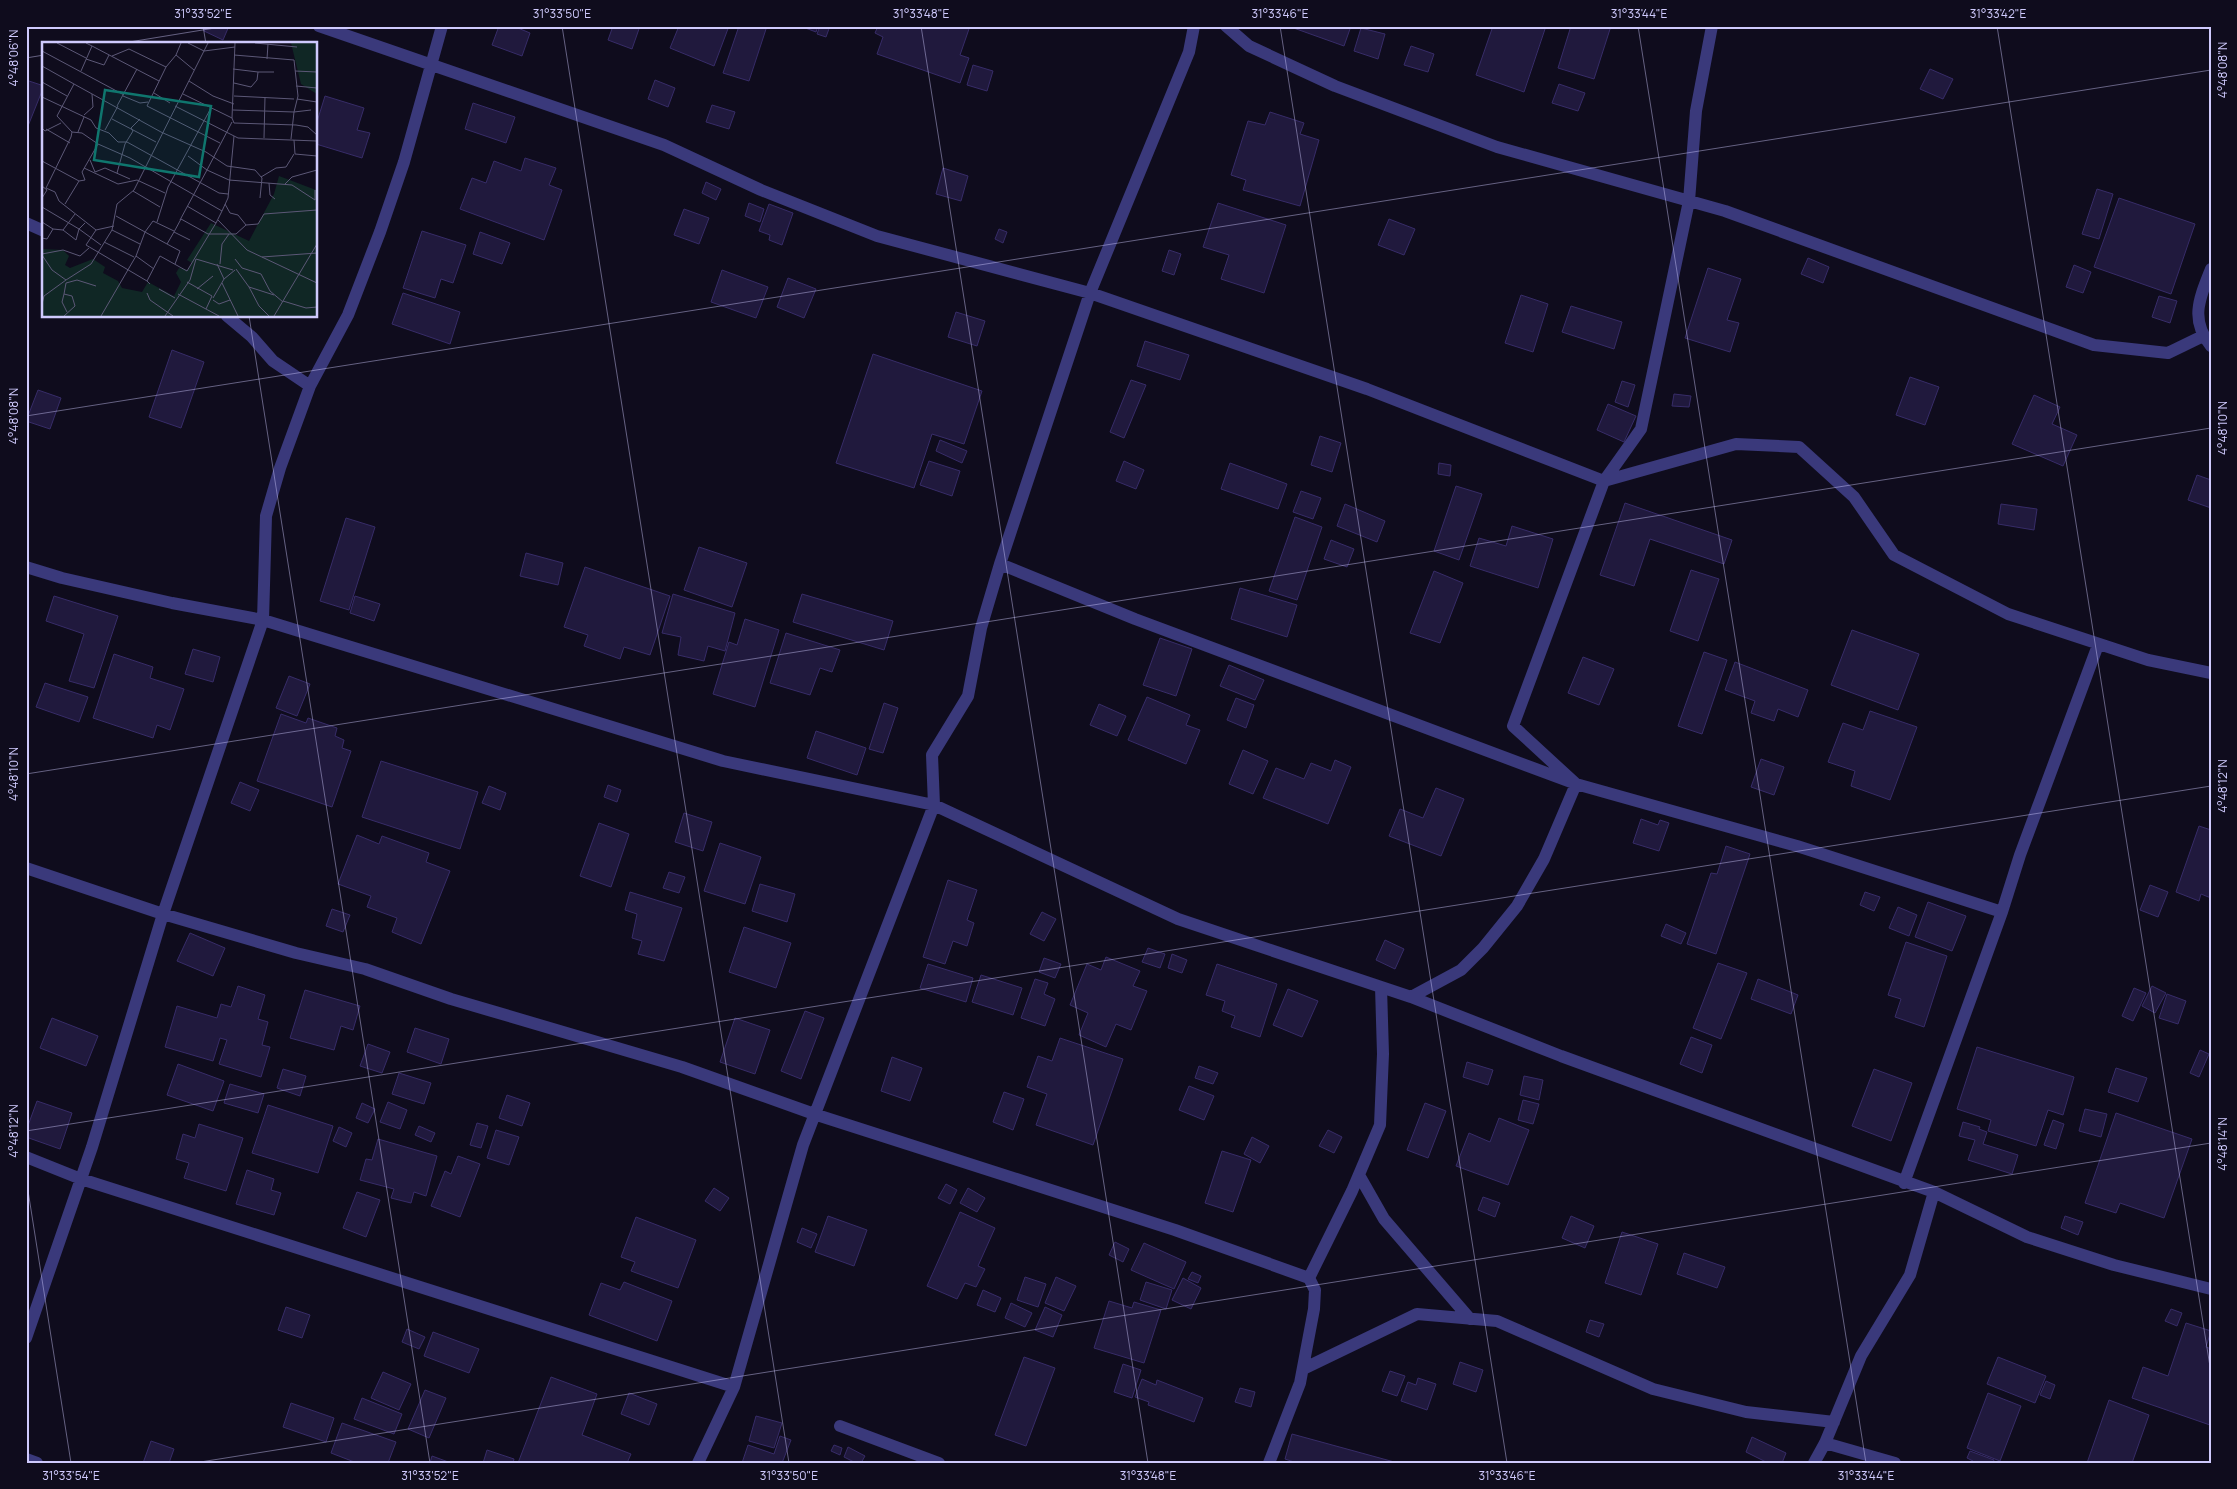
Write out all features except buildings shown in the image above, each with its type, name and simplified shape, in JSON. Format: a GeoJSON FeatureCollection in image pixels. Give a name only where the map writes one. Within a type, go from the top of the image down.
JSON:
{"type":"FeatureCollection","features":[{"type":"Feature","properties":{"kind":"street"},"geometry":{"type":"LineString","coordinates":[[319,26],[664,145],[761,190],[877,236],[1090,293],[1367,390],[1604,481],[1736,444],[1800,447],[1854,497],[1894,555],[2008,614],[2148,660],[2211,673]]}},
{"type":"Feature","properties":{"kind":"street"},"geometry":{"type":"LineString","coordinates":[[26,1338],[81,1179],[163,914],[263,620],[266,516],[280,468],[310,386],[348,315],[380,232],[404,162],[442,26]]}},
{"type":"Feature","properties":{"kind":"street"},"geometry":{"type":"LineString","coordinates":[[698,1463],[734,1387],[798,1164],[934,805],[932,755],[968,696],[981,628],[1000,564],[1090,293],[1189,52],[1194,26]]}},
{"type":"Feature","properties":{"kind":"street"},"geometry":{"type":"LineString","coordinates":[[1226,26],[1250,46],[1353,93],[1497,147],[1725,210],[2094,345],[2168,353],[2207,341],[2198,318],[2198,302],[2211,269]]}},
{"type":"Feature","properties":{"kind":"street"},"geometry":{"type":"LineString","coordinates":[[1576,784],[1513,726],[1604,481],[1641,429],[1689,201],[1696,111],[1712,26]]}},
{"type":"Feature","properties":{"kind":"street"},"geometry":{"type":"LineString","coordinates":[[26,224],[42,230]]}},
{"type":"Feature","properties":{"kind":"street"},"geometry":{"type":"LineString","coordinates":[[229,318],[273,360],[310,386]]}},
{"type":"Feature","properties":{"kind":"street"},"geometry":{"type":"LineString","coordinates":[[1000,564],[1135,620],[1576,784],[1797,846],[2002,912]]}},
{"type":"Feature","properties":{"kind":"street"},"geometry":{"type":"LineString","coordinates":[[26,567],[62,578],[172,603],[263,620],[723,761],[934,805],[1178,919],[1411,997],[1561,1056],[1686,1100],[1904,1183],[1934,1192],[2027,1237],[2114,1265],[2211,1290]]}},
{"type":"Feature","properties":{"kind":"street"},"geometry":{"type":"LineString","coordinates":[[1904,1183],[2002,912],[2020,855],[2098,645]]}},
{"type":"Feature","properties":{"kind":"street"},"geometry":{"type":"LineString","coordinates":[[1411,997],[1461,970],[1483,948],[1517,906],[1544,859],[1576,784]]}},
{"type":"Feature","properties":{"kind":"street"},"geometry":{"type":"LineString","coordinates":[[26,868],[163,914],[296,953],[365,969],[451,999],[682,1067],[817,1115],[1175,1230],[1309,1278],[1315,1290],[1314,1309],[1300,1383],[1268,1463]]}},
{"type":"Feature","properties":{"kind":"street"},"geometry":{"type":"LineString","coordinates":[[1309,1278],[1359,1175],[1380,1125],[1383,1054],[1381,987]]}},
{"type":"Feature","properties":{"kind":"street"},"geometry":{"type":"LineString","coordinates":[[26,1157],[81,1179],[734,1387]]}},
{"type":"Feature","properties":{"kind":"street"},"geometry":{"type":"LineString","coordinates":[[1359,1175],[1384,1219],[1470,1319]]}},
{"type":"Feature","properties":{"kind":"street"},"geometry":{"type":"LineString","coordinates":[[1814,1463],[1825,1443],[1861,1356],[1910,1275],[1934,1192]]}},
{"type":"Feature","properties":{"kind":"street"},"geometry":{"type":"LineString","coordinates":[[1303,1369],[1417,1314],[1497,1321],[1653,1389],[1746,1412],[1834,1422]]}},
{"type":"Feature","properties":{"kind":"street"},"geometry":{"type":"LineString","coordinates":[[840,1426],[939,1463]]}},
{"type":"Feature","properties":{"kind":"street"},"geometry":{"type":"LineString","coordinates":[[1825,1443],[1895,1463]]}},
{"type":"Feature","properties":{"kind":"street"},"geometry":{"type":"LineString","coordinates":[[26,1459],[37,1463]]}}]}
